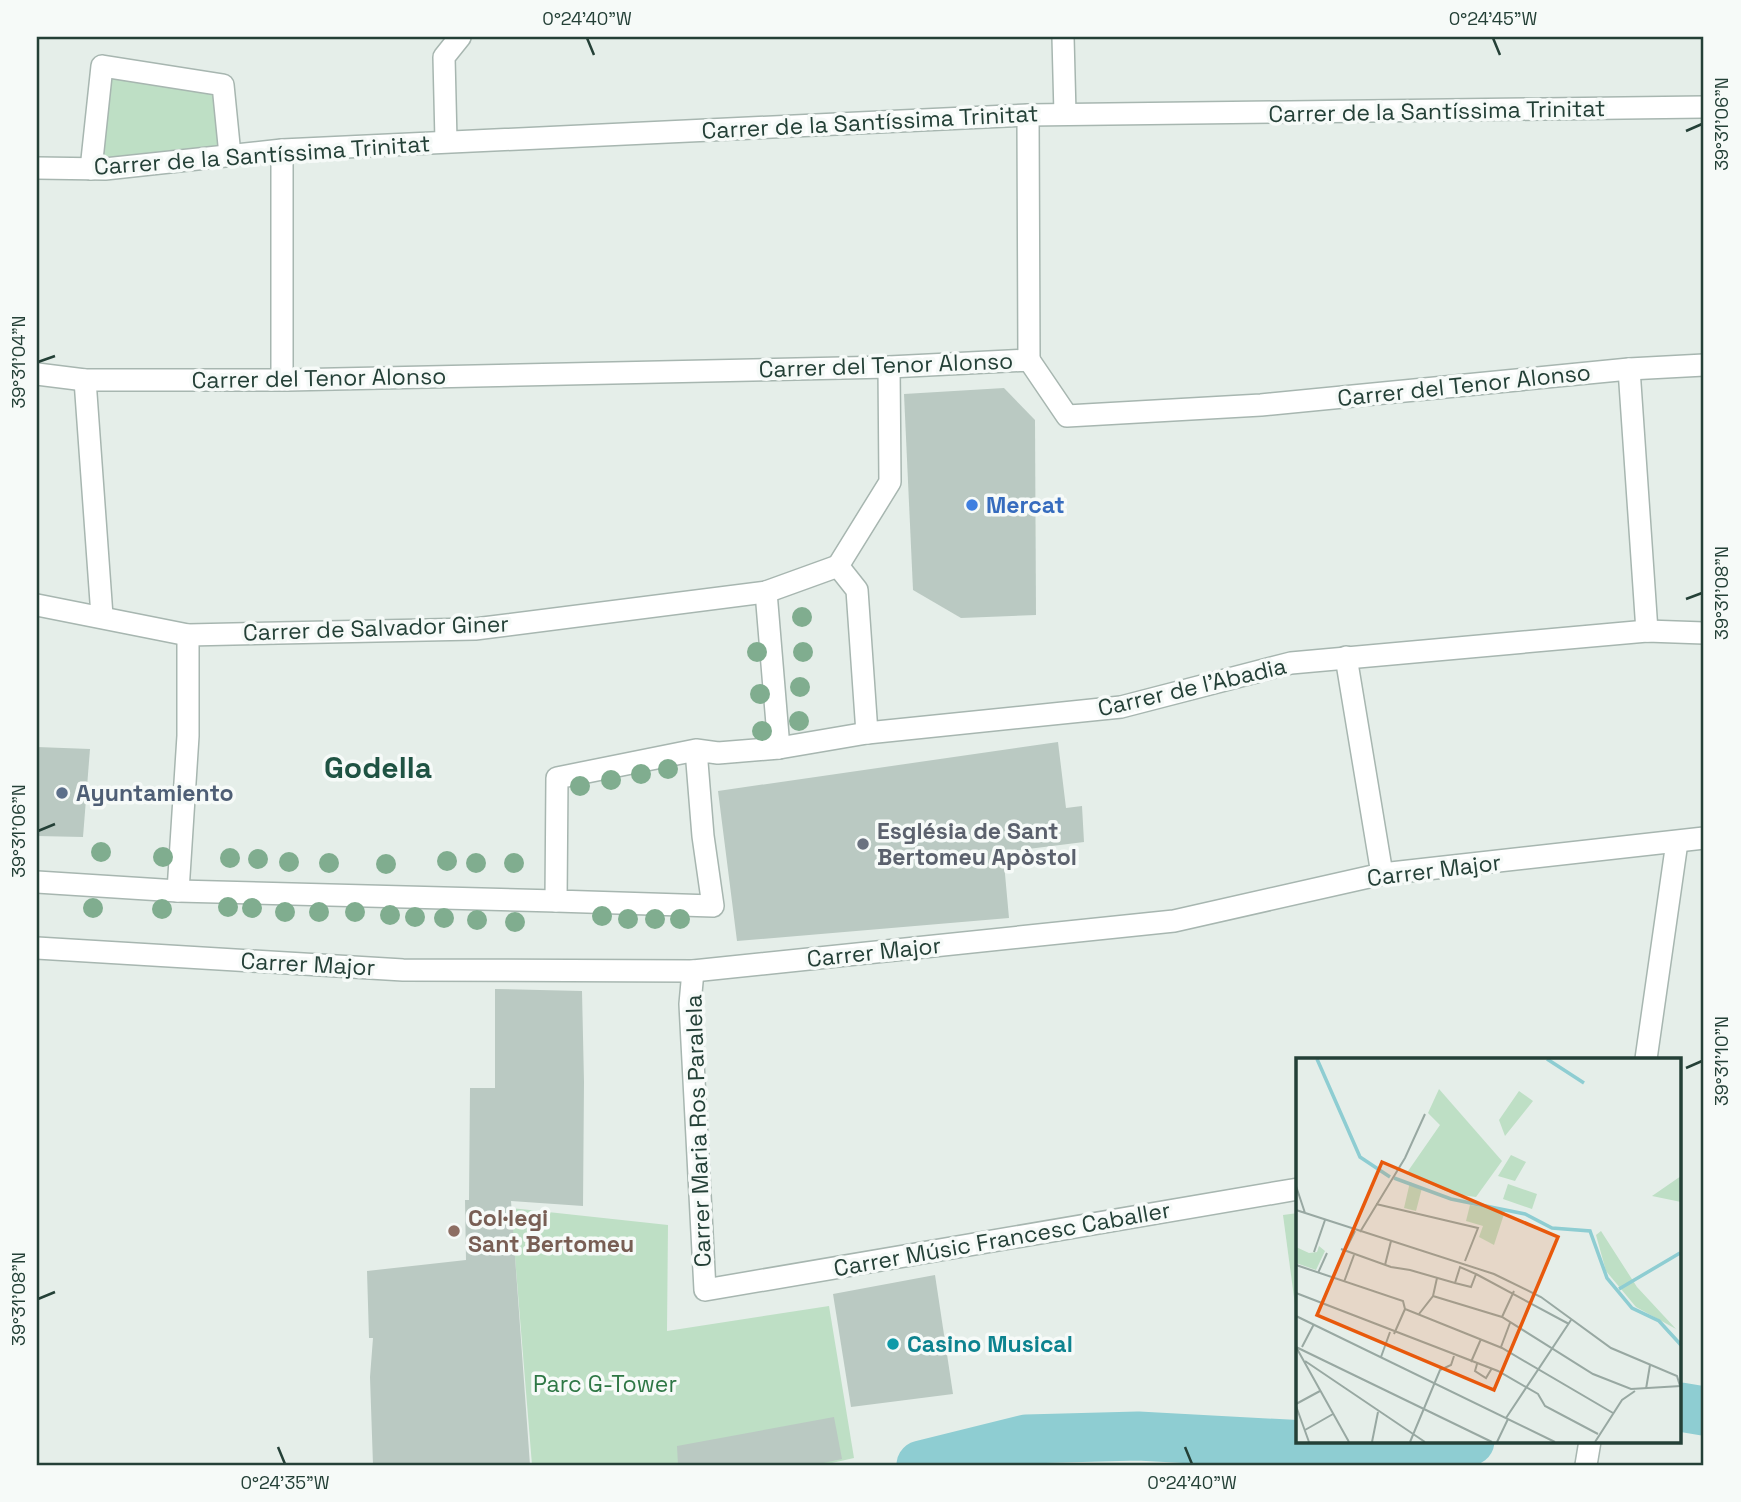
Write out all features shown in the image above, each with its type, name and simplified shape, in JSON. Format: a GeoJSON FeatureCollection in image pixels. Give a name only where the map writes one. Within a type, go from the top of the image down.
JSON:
{"type":"FeatureCollection","features":[{"type":"Feature","properties":{"kind":"street"},"geometry":{"type":"LineString","coordinates":[[446,141],[444,57],[460,37]]}},
{"type":"Feature","properties":{"kind":"street"},"geometry":{"type":"LineString","coordinates":[[1063,37],[1065,114]]}},
{"type":"Feature","properties":{"kind":"street"},"geometry":{"type":"LineString","coordinates":[[91,169],[102,66],[223,85],[230,155]]}},
{"type":"Feature","properties":{"kind":"street","name":"Carrer de la Santíssima Trinitat"},"geometry":{"type":"LineString","coordinates":[[37,168],[91,169],[282,150],[446,141],[1028,115],[1704,107]]}},
{"type":"Feature","properties":{"kind":"street"},"geometry":{"type":"LineString","coordinates":[[1028,115],[1029,360]]}},
{"type":"Feature","properties":{"kind":"street"},"geometry":{"type":"LineString","coordinates":[[282,150],[282,380]]}},
{"type":"Feature","properties":{"kind":"street","name":"Carrer del Tenor Alonso"},"geometry":{"type":"LineString","coordinates":[[37,374],[85,380],[282,380],[889,368],[1029,360],[1067,416],[1261,405],[1629,369],[1704,365]]}},
{"type":"Feature","properties":{"kind":"street"},"geometry":{"type":"LineString","coordinates":[[867,733],[857,590],[838,566],[890,482],[889,368]]}},
{"type":"Feature","properties":{"kind":"street"},"geometry":{"type":"LineString","coordinates":[[1629,369],[1647,631]]}},
{"type":"Feature","properties":{"kind":"street"},"geometry":{"type":"LineString","coordinates":[[85,380],[102,616]]}},
{"type":"Feature","properties":{"kind":"street","name":"Carrer de Salvador Giner"},"geometry":{"type":"LineString","coordinates":[[37,605],[188,635],[475,629],[766,592],[838,566]]}},
{"type":"Feature","properties":{"kind":"street"},"geometry":{"type":"LineString","coordinates":[[766,592],[779,748]]}},
{"type":"Feature","properties":{"kind":"street","name":"Carrer de l'Abadia"},"geometry":{"type":"LineString","coordinates":[[556,901],[557,778],[696,750],[718,752],[779,748],[867,733],[1121,707],[1291,663],[1647,631],[1704,633]]}},
{"type":"Feature","properties":{"kind":"street"},"geometry":{"type":"LineString","coordinates":[[178,891],[188,736],[188,635]]}},
{"type":"Feature","properties":{"kind":"street"},"geometry":{"type":"LineString","coordinates":[[1346,657],[1382,874]]}},
{"type":"Feature","properties":{"kind":"street"},"geometry":{"type":"LineString","coordinates":[[37,883],[178,891],[713,906],[703,836],[696,750]]}},
{"type":"Feature","properties":{"kind":"street","name":"Carrer Major"},"geometry":{"type":"LineString","coordinates":[[37,948],[403,970],[693,971],[1174,921],[1382,874],[1704,838]]}},
{"type":"Feature","properties":{"kind":"street"},"geometry":{"type":"LineString","coordinates":[[1646,1058],[1677,842]]}},
{"type":"Feature","properties":{"kind":"street","name":"Carrer Maria Ros Paralela"},"geometry":{"type":"LineString","coordinates":[[693,971],[690,1004],[705,1290]]}},
{"type":"Feature","properties":{"kind":"street","name":"Carrer Músic Francesc Caballer"},"geometry":{"type":"LineString","coordinates":[[705,1290],[1296,1189]]}},
{"type":"Feature","properties":{"kind":"street"},"geometry":{"type":"LineString","coordinates":[[1586,1465],[1590,1442]]}},
{"type":"Feature","properties":{"kind":"green space"},"geometry":{"type":"Polygon","coordinates":[[[97,73],[220,96],[218,148],[84,161],[97,73]]]}},
{"type":"Feature","properties":{"kind":"green space","name":"Parc G-Tower"},"geometry":{"type":"Polygon","coordinates":[[[511,1208],[668,1225],[667,1331],[829,1306],[854,1458],[823,1465],[532,1465],[511,1208]]]}},
{"type":"Feature","properties":{"kind":"green space"},"geometry":{"type":"Polygon","coordinates":[[[1296,1213],[1296,1312],[1283,1215],[1296,1213]]]}},
{"type":"Feature","properties":{"kind":"building","name":"Mercat"},"geometry":{"type":"Polygon","coordinates":[[[1004,388],[1035,420],[1036,615],[961,618],[913,590],[904,394],[1004,388]]]}},
{"type":"Feature","properties":{"kind":"building","name":"Església de Sant Bertomeu Apòstol"},"geometry":{"type":"Polygon","coordinates":[[[1058,742],[1066,808],[1082,806],[1084,842],[1003,852],[1009,918],[737,941],[718,791],[1058,742]]]}},
{"type":"Feature","properties":{"kind":"building","name":"Ayuntamiento"},"geometry":{"type":"Polygon","coordinates":[[[37,747],[90,749],[83,837],[37,836],[37,747]]]}},
{"type":"Feature","properties":{"kind":"building","name":"Col·legi Sant Bertomeu"},"geometry":{"type":"Polygon","coordinates":[[[495,989],[582,991],[583,1206],[511,1201],[530,1465],[373,1465],[370,1377],[373,1338],[369,1338],[367,1271],[466,1260],[465,1200],[469,1200],[470,1088],[495,1088],[495,989]]]}},
{"type":"Feature","properties":{"kind":"building","name":"Casino Musical"},"geometry":{"type":"Polygon","coordinates":[[[935,1275],[953,1394],[851,1407],[833,1294],[935,1275]]]}},
{"type":"Feature","properties":{"kind":"building"},"geometry":{"type":"Polygon","coordinates":[[[834,1417],[842,1459],[814,1465],[678,1465],[677,1446],[834,1417]]]}},
{"type":"Feature","properties":{"kind":"waterway"},"geometry":{"type":"LineString","coordinates":[[1682,1407],[1704,1411]]}},
{"type":"Feature","properties":{"kind":"waterway"},"geometry":{"type":"LineString","coordinates":[[921,1465],[1026,1439],[1138,1436],[1400,1450],[1445,1448],[1466,1442]]}},
{"type":"Feature","properties":{"kind":"place","name":"Mercat"},"geometry":{"type":"Point","coordinates":[972,505]}},
{"type":"Feature","properties":{"kind":"place","name":"Ayuntamiento"},"geometry":{"type":"Point","coordinates":[62,793]}},
{"type":"Feature","properties":{"kind":"place","name":"Església de Sant Bertomeu Apòstol"},"geometry":{"type":"Point","coordinates":[863,844]}},
{"type":"Feature","properties":{"kind":"place","name":"Col·legi Sant Bertomeu"},"geometry":{"type":"Point","coordinates":[454,1231]}},
{"type":"Feature","properties":{"kind":"place","name":"Casino Musical"},"geometry":{"type":"Point","coordinates":[893,1344]}},
{"type":"Feature","properties":{"kind":"district","name":"Godella"},"geometry":{"type":"Point","coordinates":[378,767]}}]}
